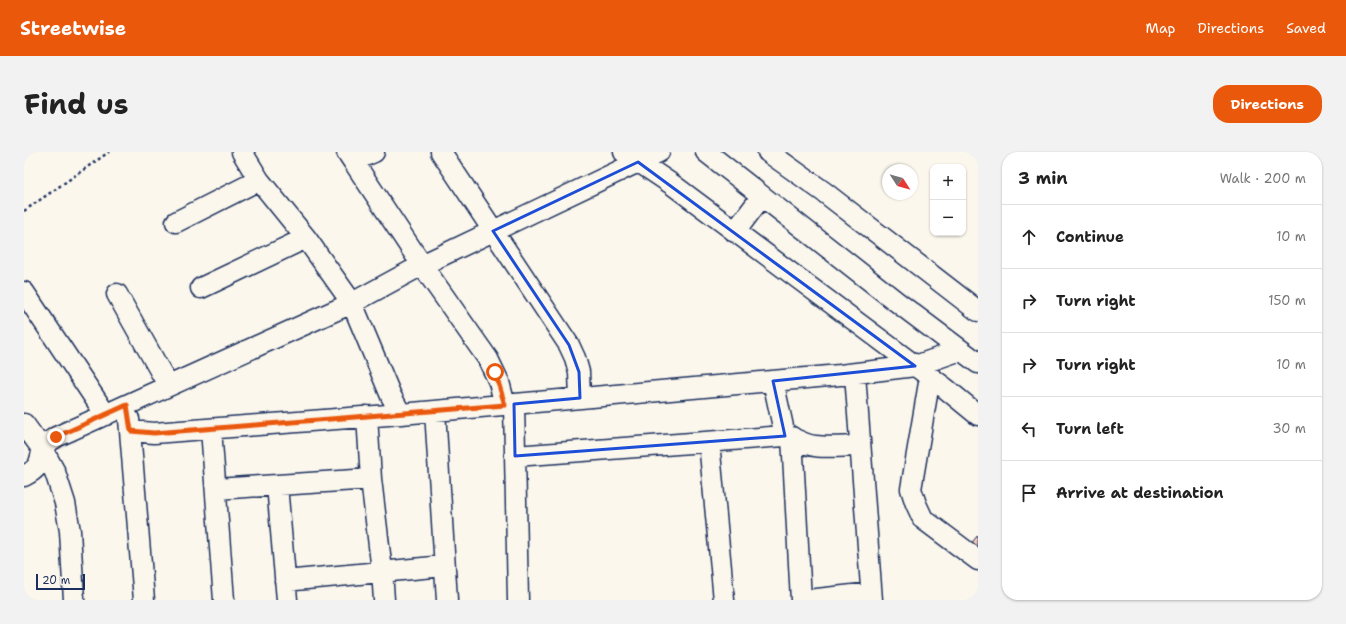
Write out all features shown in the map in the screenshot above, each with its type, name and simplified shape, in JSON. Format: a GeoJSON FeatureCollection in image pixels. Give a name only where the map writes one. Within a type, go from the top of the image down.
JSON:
{"type":"FeatureCollection","features":[{"type":"Feature","properties":{"kind":"street"},"geometry":{"type":"LineString","coordinates":[[242,152],[259,180],[306,238],[352,303],[391,396],[401,414]]}},
{"type":"Feature","properties":{"kind":"street"},"geometry":{"type":"LineString","coordinates":[[374,152],[350,156],[422,265],[488,359],[509,404],[515,456],[518,600]]}},
{"type":"Feature","properties":{"kind":"street"},"geometry":{"type":"LineString","coordinates":[[441,152],[569,345],[579,372],[580,398]]}},
{"type":"Feature","properties":{"kind":"street"},"geometry":{"type":"LineString","coordinates":[[24,476],[37,468],[41,462],[43,450],[48,442],[56,437],[352,303],[422,265],[493,231],[631,157],[659,152]]}},
{"type":"Feature","properties":{"kind":"street"},"geometry":{"type":"LineString","coordinates":[[706,152],[897,302],[978,363]]}},
{"type":"Feature","properties":{"kind":"street"},"geometry":{"type":"LineString","coordinates":[[768,152],[824,192],[978,310]]}},
{"type":"Feature","properties":{"kind":"street"},"geometry":{"type":"LineString","coordinates":[[631,157],[673,185],[922,371],[978,415]]}},
{"type":"Feature","properties":{"kind":"street"},"geometry":{"type":"LineString","coordinates":[[176,222],[259,180]]}},
{"type":"Feature","properties":{"kind":"street"},"geometry":{"type":"LineString","coordinates":[[735,232],[762,196]]}},
{"type":"Feature","properties":{"kind":"street"},"geometry":{"type":"LineString","coordinates":[[201,288],[306,238]]}},
{"type":"Feature","properties":{"kind":"street"},"geometry":{"type":"LineString","coordinates":[[24,292],[106,415]]}},
{"type":"Feature","properties":{"kind":"street"},"geometry":{"type":"LineString","coordinates":[[117,294],[168,385]]}},
{"type":"Feature","properties":{"kind":"street"},"geometry":{"type":"LineString","coordinates":[[131,431],[154,433],[211,429],[401,414],[854,374],[922,371],[961,350]]}},
{"type":"Feature","properties":{"kind":"street"},"geometry":{"type":"LineString","coordinates":[[922,371],[911,489],[923,519],[978,560]]}},
{"type":"Feature","properties":{"kind":"street"},"geometry":{"type":"LineString","coordinates":[[808,600],[871,596],[854,374]]}},
{"type":"Feature","properties":{"kind":"street"},"geometry":{"type":"LineString","coordinates":[[773,381],[788,437],[801,600]]}},
{"type":"Feature","properties":{"kind":"street"},"geometry":{"type":"LineString","coordinates":[[127,405],[131,431],[144,600]]}},
{"type":"Feature","properties":{"kind":"street"},"geometry":{"type":"LineString","coordinates":[[435,411],[447,600]]}},
{"type":"Feature","properties":{"kind":"street"},"geometry":{"type":"LineString","coordinates":[[367,416],[371,479],[384,600]]}},
{"type":"Feature","properties":{"kind":"street"},"geometry":{"type":"LineString","coordinates":[[24,424],[43,450],[55,472],[64,503],[70,531],[74,600]]}},
{"type":"Feature","properties":{"kind":"street"},"geometry":{"type":"LineString","coordinates":[[211,429],[224,600]]}},
{"type":"Feature","properties":{"kind":"street"},"geometry":{"type":"LineString","coordinates":[[515,456],[788,437],[814,446],[860,446]]}},
{"type":"Feature","properties":{"kind":"street"},"geometry":{"type":"LineString","coordinates":[[709,442],[724,600]]}},
{"type":"Feature","properties":{"kind":"street"},"geometry":{"type":"LineString","coordinates":[[216,489],[371,479]]}},
{"type":"Feature","properties":{"kind":"street"},"geometry":{"type":"LineString","coordinates":[[277,485],[286,591],[382,571],[444,566]]}},
{"type":"Feature","properties":{"kind":"path"},"geometry":{"type":"LineString","coordinates":[[24,211],[109,152]]}},
{"type":"Feature","properties":{"kind":"highlighted area"},"geometry":{"type":"Polygon","coordinates":[[[638,162],[915,366],[773,381],[785,436],[515,456],[514,404],[580,398],[579,372],[569,345],[493,231],[638,162]]]}},
{"type":"Feature","properties":{"kind":"building"},"geometry":{"type":"Polygon","coordinates":[[[978,535],[978,551],[970,545],[978,535]]]}},
{"type":"Feature","properties":{"kind":"route"},"geometry":{"type":"LineString","coordinates":[[56,437],[127,405],[131,431],[154,433],[505,405],[495,372]]}}]}
